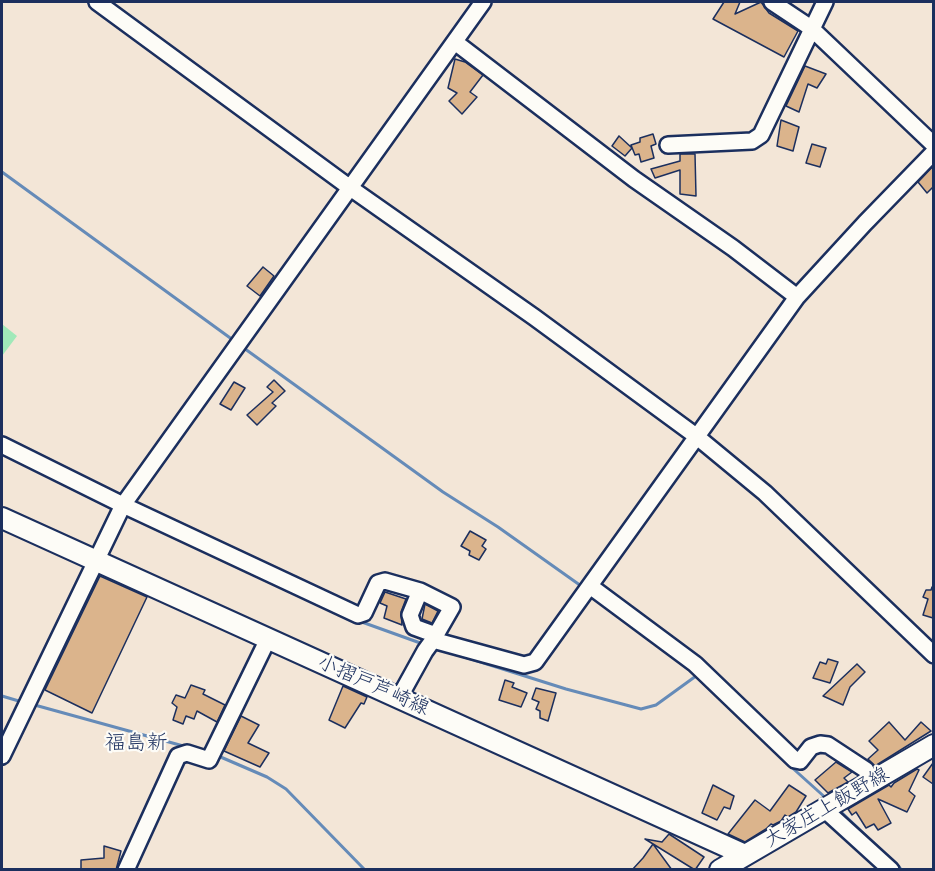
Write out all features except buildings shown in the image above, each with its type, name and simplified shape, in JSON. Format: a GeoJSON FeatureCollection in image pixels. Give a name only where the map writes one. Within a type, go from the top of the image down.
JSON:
{"type":"FeatureCollection","features":[{"type":"Feature","properties":{"kind":"main road","name":"小摺戸芦崎線"},"geometry":{"type":"LineString","coordinates":[[2,518],[745,855]]}},
{"type":"Feature","properties":{"kind":"main road","name":"大家庄上飯野線"},"geometry":{"type":"LineString","coordinates":[[720,870],[933,745]]}},
{"type":"Feature","properties":{"kind":"street"},"geometry":{"type":"LineString","coordinates":[[97,2],[349,187],[534,317],[696,436],[765,493],[933,655]]}},
{"type":"Feature","properties":{"kind":"street"},"geometry":{"type":"LineString","coordinates":[[2,756],[94,561],[123,505],[483,2]]}},
{"type":"Feature","properties":{"kind":"street"},"geometry":{"type":"LineString","coordinates":[[772,2],[811,28],[933,145]]}},
{"type":"Feature","properties":{"kind":"street"},"geometry":{"type":"LineString","coordinates":[[668,145],[752,141],[761,135],[825,2]]}},
{"type":"Feature","properties":{"kind":"street"},"geometry":{"type":"LineString","coordinates":[[455,42],[634,179],[733,248],[797,297]]}},
{"type":"Feature","properties":{"kind":"street"},"geometry":{"type":"LineString","coordinates":[[420,591],[410,615],[414,627],[435,638],[524,665],[535,662],[797,297],[933,153]]}},
{"type":"Feature","properties":{"kind":"street"},"geometry":{"type":"LineString","coordinates":[[2,445],[123,505],[358,615],[364,613],[378,583],[385,580],[420,591],[452,607],[399,698]]}},
{"type":"Feature","properties":{"kind":"street"},"geometry":{"type":"LineString","coordinates":[[590,586],[695,664],[795,760],[800,761],[811,747],[820,744],[828,745],[866,770],[872,782]]}},
{"type":"Feature","properties":{"kind":"street"},"geometry":{"type":"LineString","coordinates":[[126,870],[178,756],[187,753],[209,760],[268,639]]}},
{"type":"Feature","properties":{"kind":"street"},"geometry":{"type":"LineString","coordinates":[[825,810],[891,870]]}},
{"type":"Feature","properties":{"kind":"green space"},"geometry":{"type":"Polygon","coordinates":[[[2,324],[17,336],[2,356],[2,324]]]}},
{"type":"Feature","properties":{"kind":"waterway"},"geometry":{"type":"LineString","coordinates":[[2,172],[233,340]]}},
{"type":"Feature","properties":{"kind":"waterway"},"geometry":{"type":"LineString","coordinates":[[241,346],[443,492],[498,527],[584,588]]}},
{"type":"Feature","properties":{"kind":"waterway"},"geometry":{"type":"LineString","coordinates":[[257,576],[314,602]]}},
{"type":"Feature","properties":{"kind":"waterway"},"geometry":{"type":"LineString","coordinates":[[359,621],[423,644]]}},
{"type":"Feature","properties":{"kind":"waterway"},"geometry":{"type":"LineString","coordinates":[[452,653],[566,689],[641,709],[656,705],[696,676]]}},
{"type":"Feature","properties":{"kind":"waterway"},"geometry":{"type":"LineString","coordinates":[[684,665],[753,730]]}},
{"type":"Feature","properties":{"kind":"waterway"},"geometry":{"type":"LineString","coordinates":[[2,696],[22,702]]}},
{"type":"Feature","properties":{"kind":"waterway"},"geometry":{"type":"LineString","coordinates":[[31,704],[187,747]]}},
{"type":"Feature","properties":{"kind":"waterway"},"geometry":{"type":"LineString","coordinates":[[216,755],[267,777],[286,789],[365,870]]}},
{"type":"Feature","properties":{"kind":"waterway"},"geometry":{"type":"LineString","coordinates":[[788,764],[828,800]]}},
{"type":"Feature","properties":{"kind":"waterway"},"geometry":{"type":"LineString","coordinates":[[839,810],[902,870]]}},
{"type":"Feature","properties":{"kind":"district","name":"福島新"},"geometry":{"type":"Point","coordinates":[136,744]}}]}
